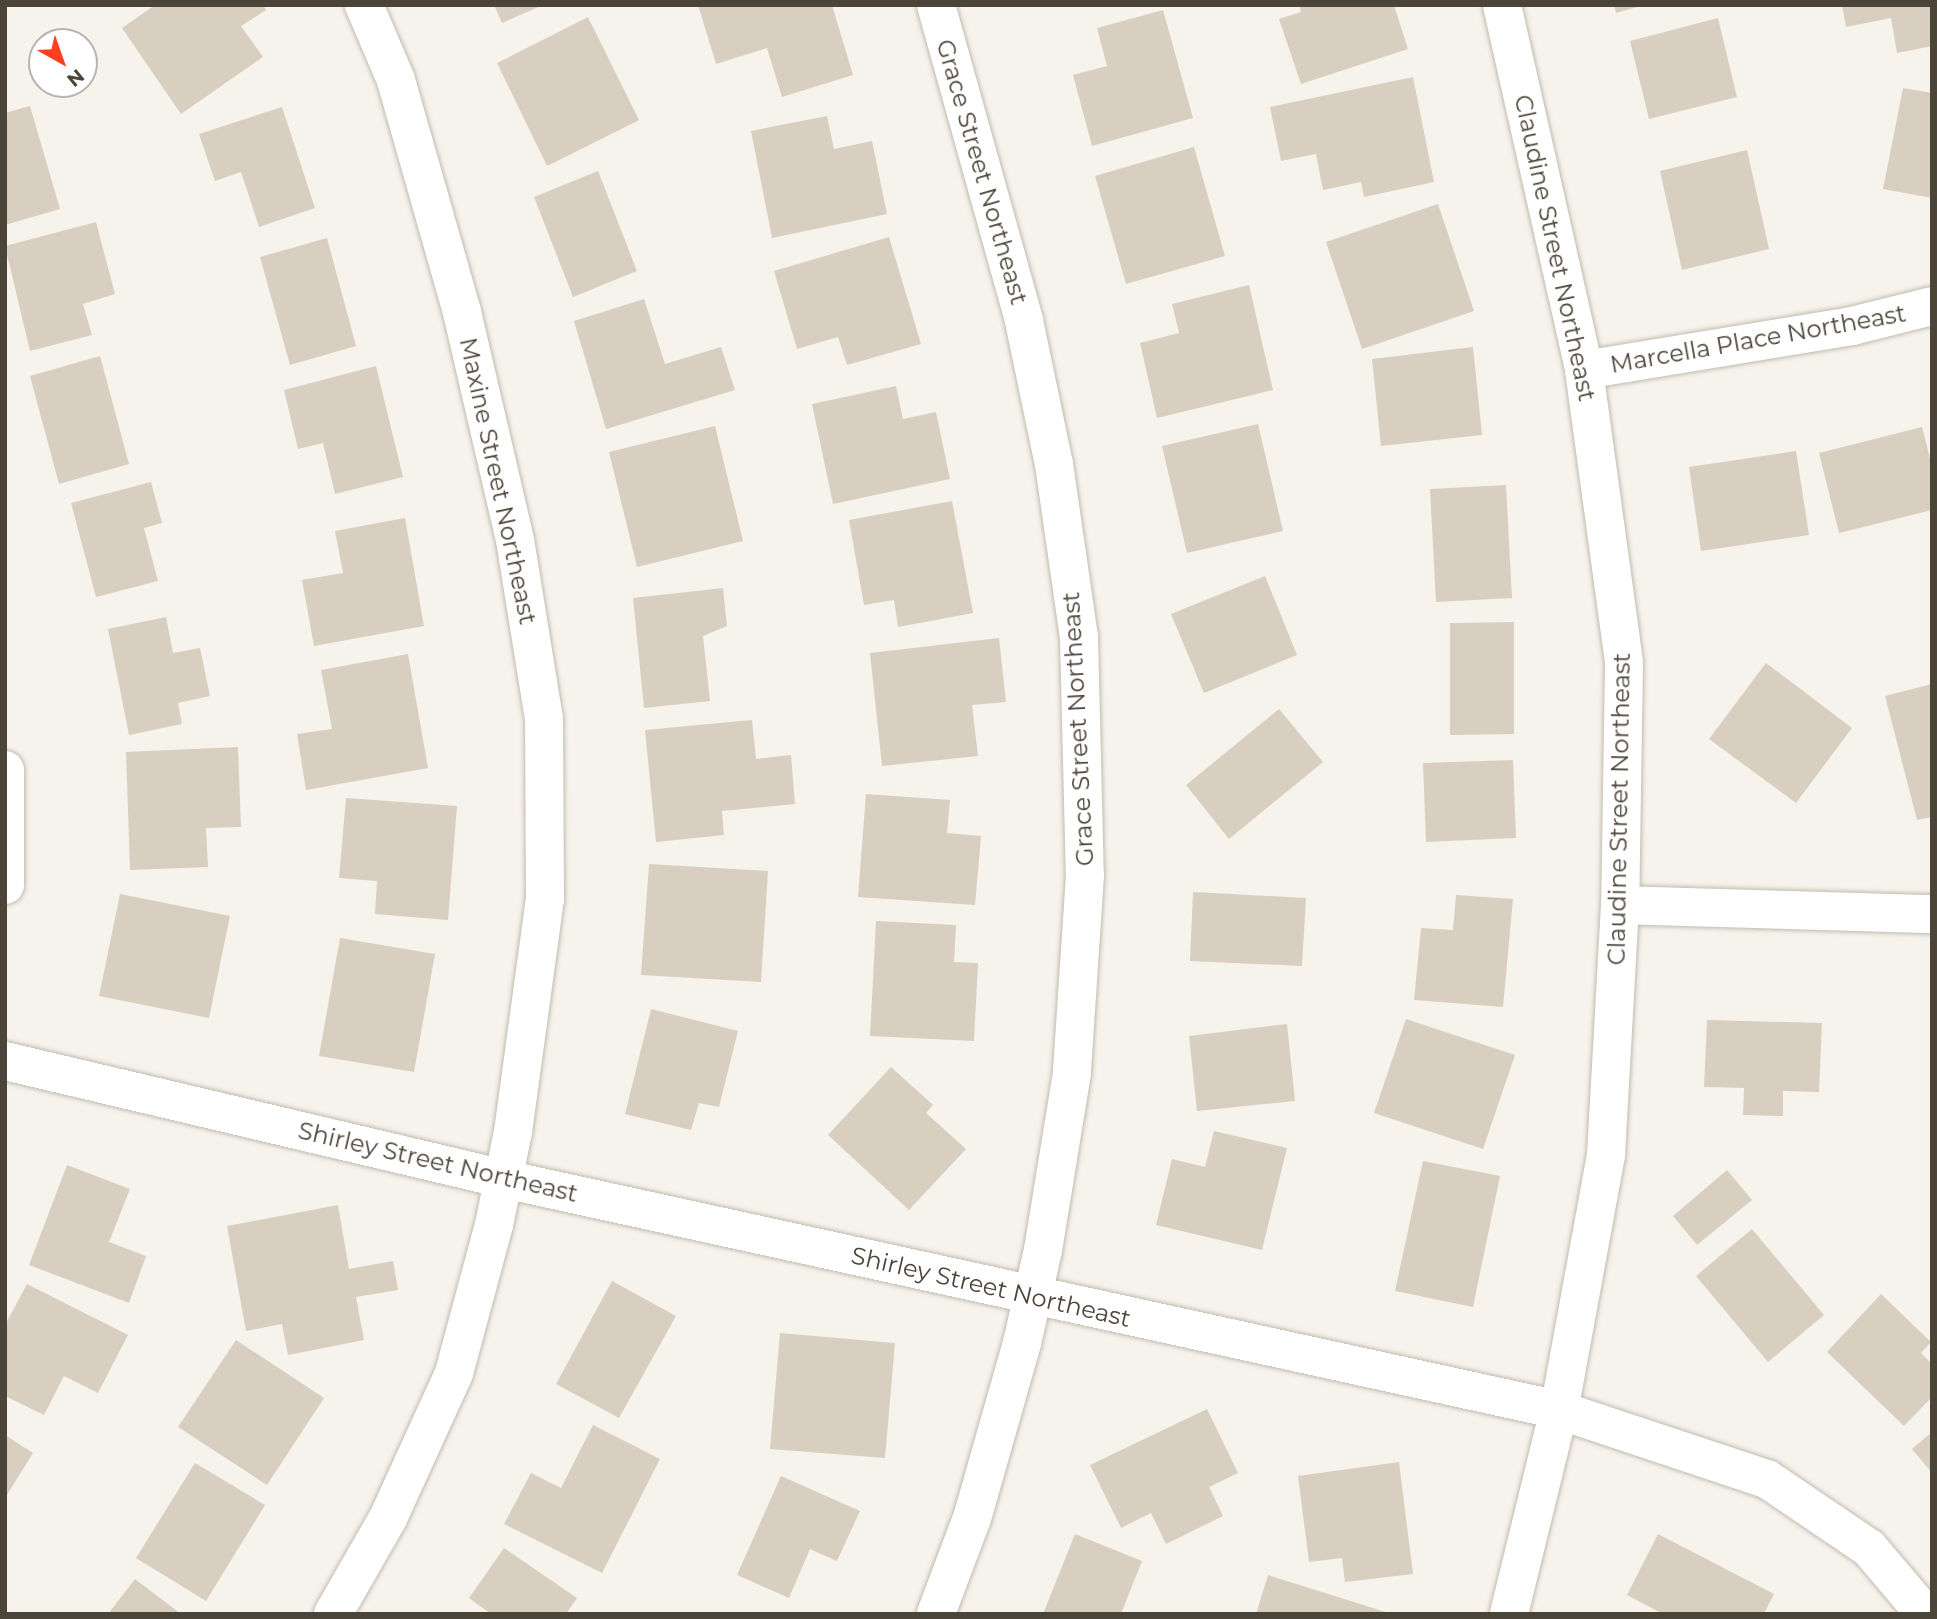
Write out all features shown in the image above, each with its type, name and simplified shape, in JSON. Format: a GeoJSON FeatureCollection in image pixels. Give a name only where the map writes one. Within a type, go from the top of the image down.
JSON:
{"type":"FeatureCollection","features":[{"type":"Feature","properties":{"kind":"street","name":"Maxine Street Northeast"},"geometry":{"type":"LineString","coordinates":[[333,1614],[388,1518],[454,1373],[504,1179],[545,899],[544,719],[515,540],[461,312],[396,80],[364,5]]}},
{"type":"Feature","properties":{"kind":"street","name":"Grace Street Northeast"},"geometry":{"type":"LineString","coordinates":[[936,5],[1024,321],[1054,464],[1079,637],[1085,875],[1072,1073],[1033,1297],[972,1518],[936,1614]]}},
{"type":"Feature","properties":{"kind":"street","name":"Claudine Street Northeast"},"geometry":{"type":"LineString","coordinates":[[1502,5],[1584,370],[1624,663],[1620,905],[1606,1156],[1559,1410],[1509,1614]]}},
{"type":"Feature","properties":{"kind":"street","name":"Marcella Place Northeast"},"geometry":{"type":"LineString","coordinates":[[1584,370],[1852,326],[1932,306]]}},
{"type":"Feature","properties":{"kind":"street"},"geometry":{"type":"LineString","coordinates":[[5,770],[9,842],[5,885]]}},
{"type":"Feature","properties":{"kind":"street"},"geometry":{"type":"LineString","coordinates":[[1620,905],[1932,914]]}},
{"type":"Feature","properties":{"kind":"street","name":"Shirley Street Northeast"},"geometry":{"type":"LineString","coordinates":[[5,1061],[504,1179],[1033,1297],[1559,1410],[1767,1479],[1869,1548],[1926,1614]]}},
{"type":"Feature","properties":{"kind":"building"},"geometry":{"type":"Polygon","coordinates":[[[155,5],[263,5],[266,10],[241,26],[263,57],[181,114],[122,28],[155,5]]]}},
{"type":"Feature","properties":{"kind":"building"},"geometry":{"type":"Polygon","coordinates":[[[494,5],[543,5],[502,23],[494,5]]]}},
{"type":"Feature","properties":{"kind":"building"},"geometry":{"type":"Polygon","coordinates":[[[698,5],[832,5],[853,75],[782,97],[767,48],[716,64],[698,5]]]}},
{"type":"Feature","properties":{"kind":"building"},"geometry":{"type":"Polygon","coordinates":[[[1299,5],[1394,5],[1408,49],[1301,84],[1279,19],[1301,12],[1299,5]]]}},
{"type":"Feature","properties":{"kind":"building"},"geometry":{"type":"Polygon","coordinates":[[[1614,5],[1640,5],[1641,6],[1616,13],[1614,5]]]}},
{"type":"Feature","properties":{"kind":"building"},"geometry":{"type":"Polygon","coordinates":[[[1842,5],[1932,5],[1932,46],[1897,53],[1891,18],[1846,27],[1842,5]]]}},
{"type":"Feature","properties":{"kind":"building"},"geometry":{"type":"Polygon","coordinates":[[[1163,10],[1193,118],[1092,146],[1073,75],[1107,66],[1097,28],[1163,10]]]}},
{"type":"Feature","properties":{"kind":"building"},"geometry":{"type":"Polygon","coordinates":[[[588,17],[639,120],[547,166],[497,63],[588,17]]]}},
{"type":"Feature","properties":{"kind":"building"},"geometry":{"type":"Polygon","coordinates":[[[1718,18],[1737,97],[1649,119],[1630,41],[1718,18]]]}},
{"type":"Feature","properties":{"kind":"building"},"geometry":{"type":"Polygon","coordinates":[[[1413,77],[1434,182],[1364,197],[1361,182],[1323,190],[1316,154],[1281,161],[1270,107],[1413,77]]]}},
{"type":"Feature","properties":{"kind":"building"},"geometry":{"type":"Polygon","coordinates":[[[1903,88],[1932,93],[1932,198],[1883,189],[1903,88]]]}},
{"type":"Feature","properties":{"kind":"building"},"geometry":{"type":"Polygon","coordinates":[[[30,106],[60,209],[5,225],[5,113],[30,106]]]}},
{"type":"Feature","properties":{"kind":"building"},"geometry":{"type":"Polygon","coordinates":[[[282,107],[315,208],[259,227],[241,172],[215,181],[199,134],[282,107]]]}},
{"type":"Feature","properties":{"kind":"building"},"geometry":{"type":"Polygon","coordinates":[[[827,116],[834,149],[872,141],[887,214],[772,238],[751,131],[827,116]]]}},
{"type":"Feature","properties":{"kind":"building"},"geometry":{"type":"Polygon","coordinates":[[[1194,147],[1225,256],[1126,284],[1095,176],[1194,147]]]}},
{"type":"Feature","properties":{"kind":"building"},"geometry":{"type":"Polygon","coordinates":[[[1747,150],[1769,249],[1682,270],[1660,171],[1747,150]]]}},
{"type":"Feature","properties":{"kind":"building"},"geometry":{"type":"Polygon","coordinates":[[[598,171],[637,271],[573,297],[534,197],[598,171]]]}},
{"type":"Feature","properties":{"kind":"building"},"geometry":{"type":"Polygon","coordinates":[[[1438,204],[1474,311],[1362,349],[1326,242],[1438,204]]]}},
{"type":"Feature","properties":{"kind":"building"},"geometry":{"type":"Polygon","coordinates":[[[96,222],[115,294],[83,304],[92,335],[30,351],[5,246],[96,222]]]}},
{"type":"Feature","properties":{"kind":"building"},"geometry":{"type":"Polygon","coordinates":[[[889,237],[921,344],[847,365],[838,337],[797,349],[774,271],[889,237]]]}},
{"type":"Feature","properties":{"kind":"building"},"geometry":{"type":"Polygon","coordinates":[[[327,238],[356,346],[290,365],[260,257],[327,238]]]}},
{"type":"Feature","properties":{"kind":"building"},"geometry":{"type":"Polygon","coordinates":[[[1249,285],[1273,390],[1157,418],[1140,343],[1179,333],[1172,304],[1249,285]]]}},
{"type":"Feature","properties":{"kind":"building"},"geometry":{"type":"Polygon","coordinates":[[[644,299],[665,364],[721,347],[735,390],[606,429],[574,321],[644,299]]]}},
{"type":"Feature","properties":{"kind":"building"},"geometry":{"type":"Polygon","coordinates":[[[1473,347],[1482,435],[1381,446],[1372,359],[1473,347]]]}},
{"type":"Feature","properties":{"kind":"building"},"geometry":{"type":"Polygon","coordinates":[[[100,356],[129,464],[59,484],[30,376],[100,356]]]}},
{"type":"Feature","properties":{"kind":"building"},"geometry":{"type":"Polygon","coordinates":[[[376,366],[403,477],[335,494],[323,443],[298,449],[284,390],[376,366]]]}},
{"type":"Feature","properties":{"kind":"building"},"geometry":{"type":"Polygon","coordinates":[[[896,386],[903,419],[936,412],[950,479],[833,504],[812,404],[896,386]]]}},
{"type":"Feature","properties":{"kind":"building"},"geometry":{"type":"Polygon","coordinates":[[[1258,424],[1283,531],[1187,553],[1162,446],[1258,424]]]}},
{"type":"Feature","properties":{"kind":"building"},"geometry":{"type":"Polygon","coordinates":[[[715,426],[743,541],[637,567],[609,452],[715,426]]]}},
{"type":"Feature","properties":{"kind":"building"},"geometry":{"type":"Polygon","coordinates":[[[1922,427],[1932,466],[1932,510],[1839,533],[1819,453],[1922,427]]]}},
{"type":"Feature","properties":{"kind":"building"},"geometry":{"type":"Polygon","coordinates":[[[1796,451],[1809,535],[1701,551],[1689,467],[1796,451]]]}},
{"type":"Feature","properties":{"kind":"building"},"geometry":{"type":"Polygon","coordinates":[[[151,482],[162,523],[144,528],[158,581],[96,597],[71,503],[151,482]]]}},
{"type":"Feature","properties":{"kind":"building"},"geometry":{"type":"Polygon","coordinates":[[[1506,485],[1512,598],[1436,602],[1430,489],[1506,485]]]}},
{"type":"Feature","properties":{"kind":"building"},"geometry":{"type":"Polygon","coordinates":[[[952,501],[973,613],[898,627],[894,600],[864,605],[849,520],[952,501]]]}},
{"type":"Feature","properties":{"kind":"building"},"geometry":{"type":"Polygon","coordinates":[[[405,518],[424,626],[314,646],[302,580],[343,573],[335,531],[405,518]]]}},
{"type":"Feature","properties":{"kind":"building"},"geometry":{"type":"Polygon","coordinates":[[[1265,576],[1297,655],[1204,693],[1171,614],[1265,576]]]}},
{"type":"Feature","properties":{"kind":"building"},"geometry":{"type":"Polygon","coordinates":[[[723,588],[727,626],[703,636],[710,701],[644,708],[633,598],[723,588]]]}},
{"type":"Feature","properties":{"kind":"building"},"geometry":{"type":"Polygon","coordinates":[[[166,617],[173,653],[200,648],[210,696],[178,703],[182,724],[129,735],[108,629],[166,617]]]}},
{"type":"Feature","properties":{"kind":"building"},"geometry":{"type":"Polygon","coordinates":[[[1514,622],[1514,734],[1450,735],[1450,623],[1514,622]]]}},
{"type":"Feature","properties":{"kind":"building"},"geometry":{"type":"Polygon","coordinates":[[[999,638],[1006,702],[972,705],[978,756],[882,766],[870,653],[999,638]]]}},
{"type":"Feature","properties":{"kind":"building"},"geometry":{"type":"Polygon","coordinates":[[[408,654],[428,768],[306,790],[297,734],[332,729],[321,670],[408,654]]]}},
{"type":"Feature","properties":{"kind":"building"},"geometry":{"type":"Polygon","coordinates":[[[1766,663],[1852,728],[1796,803],[1709,739],[1766,663]]]}},
{"type":"Feature","properties":{"kind":"building"},"geometry":{"type":"Polygon","coordinates":[[[1932,684],[1932,817],[1917,820],[1885,696],[1932,684]]]}},
{"type":"Feature","properties":{"kind":"building"},"geometry":{"type":"Polygon","coordinates":[[[1279,709],[1323,762],[1229,839],[1186,785],[1279,709]]]}},
{"type":"Feature","properties":{"kind":"building"},"geometry":{"type":"Polygon","coordinates":[[[752,720],[756,759],[791,755],[795,804],[722,811],[724,835],[656,842],[645,730],[752,720]]]}},
{"type":"Feature","properties":{"kind":"building"},"geometry":{"type":"Polygon","coordinates":[[[238,747],[241,827],[206,828],[208,867],[130,870],[126,752],[238,747]]]}},
{"type":"Feature","properties":{"kind":"building"},"geometry":{"type":"Polygon","coordinates":[[[1513,760],[1516,838],[1426,842],[1423,763],[1513,760]]]}},
{"type":"Feature","properties":{"kind":"building"},"geometry":{"type":"Polygon","coordinates":[[[866,794],[950,800],[947,833],[981,836],[975,905],[858,897],[866,794]]]}},
{"type":"Feature","properties":{"kind":"building"},"geometry":{"type":"Polygon","coordinates":[[[346,798],[457,806],[448,920],[375,914],[377,881],[339,878],[346,798]]]}},
{"type":"Feature","properties":{"kind":"building"},"geometry":{"type":"Polygon","coordinates":[[[649,864],[768,871],[761,982],[641,975],[649,864]]]}},
{"type":"Feature","properties":{"kind":"building"},"geometry":{"type":"Polygon","coordinates":[[[1193,892],[1306,898],[1302,966],[1190,961],[1193,892]]]}},
{"type":"Feature","properties":{"kind":"building"},"geometry":{"type":"Polygon","coordinates":[[[120,894],[230,916],[209,1018],[99,996],[120,894]]]}},
{"type":"Feature","properties":{"kind":"building"},"geometry":{"type":"Polygon","coordinates":[[[1456,895],[1513,899],[1503,1007],[1414,1000],[1421,928],[1453,930],[1456,895]]]}},
{"type":"Feature","properties":{"kind":"building"},"geometry":{"type":"Polygon","coordinates":[[[876,921],[956,925],[954,962],[978,963],[974,1041],[870,1036],[876,921]]]}},
{"type":"Feature","properties":{"kind":"building"},"geometry":{"type":"Polygon","coordinates":[[[340,938],[435,954],[414,1072],[319,1056],[340,938]]]}},
{"type":"Feature","properties":{"kind":"building"},"geometry":{"type":"Polygon","coordinates":[[[651,1009],[738,1031],[719,1107],[699,1103],[691,1130],[625,1114],[651,1009]]]}},
{"type":"Feature","properties":{"kind":"building"},"geometry":{"type":"Polygon","coordinates":[[[1406,1019],[1515,1055],[1483,1149],[1374,1113],[1406,1019]]]}},
{"type":"Feature","properties":{"kind":"building"},"geometry":{"type":"Polygon","coordinates":[[[1707,1020],[1822,1023],[1819,1092],[1783,1091],[1783,1116],[1743,1115],[1744,1088],[1704,1087],[1707,1020]]]}},
{"type":"Feature","properties":{"kind":"building"},"geometry":{"type":"Polygon","coordinates":[[[1287,1024],[1295,1101],[1197,1111],[1189,1036],[1287,1024]]]}},
{"type":"Feature","properties":{"kind":"building"},"geometry":{"type":"Polygon","coordinates":[[[891,1067],[933,1105],[926,1113],[966,1149],[909,1210],[828,1135],[891,1067]]]}},
{"type":"Feature","properties":{"kind":"building"},"geometry":{"type":"Polygon","coordinates":[[[1214,1131],[1287,1148],[1262,1250],[1156,1225],[1172,1159],[1205,1167],[1214,1131]]]}},
{"type":"Feature","properties":{"kind":"building"},"geometry":{"type":"Polygon","coordinates":[[[1423,1161],[1500,1176],[1473,1307],[1395,1291],[1423,1161]]]}},
{"type":"Feature","properties":{"kind":"building"},"geometry":{"type":"Polygon","coordinates":[[[67,1165],[130,1189],[109,1242],[146,1256],[129,1303],[29,1265],[67,1165]]]}},
{"type":"Feature","properties":{"kind":"building"},"geometry":{"type":"Polygon","coordinates":[[[1727,1170],[1752,1200],[1697,1245],[1673,1216],[1727,1170]]]}},
{"type":"Feature","properties":{"kind":"building"},"geometry":{"type":"Polygon","coordinates":[[[338,1205],[349,1269],[393,1261],[398,1290],[356,1297],[364,1340],[288,1355],[282,1324],[246,1331],[227,1226],[338,1205]]]}},
{"type":"Feature","properties":{"kind":"building"},"geometry":{"type":"Polygon","coordinates":[[[1752,1229],[1824,1315],[1768,1362],[1696,1276],[1752,1229]]]}},
{"type":"Feature","properties":{"kind":"building"},"geometry":{"type":"Polygon","coordinates":[[[612,1281],[676,1316],[619,1418],[556,1384],[612,1281]]]}},
{"type":"Feature","properties":{"kind":"building"},"geometry":{"type":"Polygon","coordinates":[[[27,1284],[128,1335],[98,1393],[64,1376],[44,1415],[5,1396],[5,1325],[27,1284]]]}},
{"type":"Feature","properties":{"kind":"building"},"geometry":{"type":"Polygon","coordinates":[[[1881,1294],[1931,1342],[1921,1353],[1932,1364],[1932,1397],[1904,1426],[1827,1352],[1881,1294]]]}},
{"type":"Feature","properties":{"kind":"building"},"geometry":{"type":"Polygon","coordinates":[[[780,1333],[895,1343],[885,1458],[770,1449],[780,1333]]]}},
{"type":"Feature","properties":{"kind":"building"},"geometry":{"type":"Polygon","coordinates":[[[236,1340],[324,1398],[267,1485],[178,1427],[236,1340]]]}},
{"type":"Feature","properties":{"kind":"building"},"geometry":{"type":"Polygon","coordinates":[[[1207,1409],[1238,1473],[1209,1487],[1223,1516],[1166,1544],[1151,1513],[1121,1528],[1090,1465],[1207,1409]]]}},
{"type":"Feature","properties":{"kind":"building"},"geometry":{"type":"Polygon","coordinates":[[[593,1425],[660,1459],[602,1573],[504,1524],[531,1473],[561,1488],[593,1425]]]}},
{"type":"Feature","properties":{"kind":"building"},"geometry":{"type":"Polygon","coordinates":[[[1932,1432],[1932,1473],[1912,1449],[1932,1432]]]}},
{"type":"Feature","properties":{"kind":"building"},"geometry":{"type":"Polygon","coordinates":[[[5,1435],[33,1453],[5,1498],[5,1435]]]}},
{"type":"Feature","properties":{"kind":"building"},"geometry":{"type":"Polygon","coordinates":[[[1399,1462],[1413,1574],[1345,1582],[1342,1558],[1309,1562],[1298,1476],[1399,1462]]]}},
{"type":"Feature","properties":{"kind":"building"},"geometry":{"type":"Polygon","coordinates":[[[195,1463],[265,1505],[206,1601],[136,1558],[195,1463]]]}},
{"type":"Feature","properties":{"kind":"building"},"geometry":{"type":"Polygon","coordinates":[[[781,1476],[860,1511],[837,1561],[810,1549],[789,1598],[737,1575],[781,1476]]]}},
{"type":"Feature","properties":{"kind":"building"},"geometry":{"type":"Polygon","coordinates":[[[1075,1534],[1142,1561],[1121,1614],[1043,1614],[1075,1534]]]}},
{"type":"Feature","properties":{"kind":"building"},"geometry":{"type":"Polygon","coordinates":[[[1658,1534],[1774,1594],[1764,1614],[1663,1614],[1627,1595],[1658,1534]]]}},
{"type":"Feature","properties":{"kind":"building"},"geometry":{"type":"Polygon","coordinates":[[[504,1548],[577,1598],[566,1614],[491,1614],[469,1598],[504,1548]]]}},
{"type":"Feature","properties":{"kind":"building"},"geometry":{"type":"Polygon","coordinates":[[[1268,1575],[1389,1613],[1389,1614],[1256,1614],[1268,1575]]]}},
{"type":"Feature","properties":{"kind":"building"},"geometry":{"type":"Polygon","coordinates":[[[135,1579],[181,1614],[108,1614],[135,1579]]]}}]}
